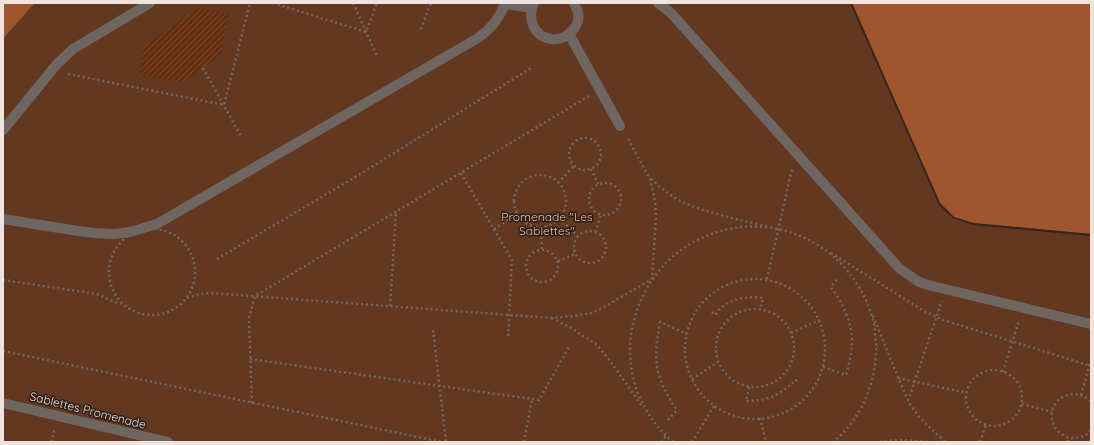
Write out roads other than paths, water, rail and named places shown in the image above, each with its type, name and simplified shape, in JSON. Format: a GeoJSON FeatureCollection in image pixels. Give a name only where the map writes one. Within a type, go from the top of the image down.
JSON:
{"type":"FeatureCollection","features":[{"type":"Feature","properties":{"kind":"street"},"geometry":{"type":"LineString","coordinates":[[3,130],[52,71],[73,49],[150,3]]}},
{"type":"Feature","properties":{"kind":"street"},"geometry":{"type":"LineString","coordinates":[[3,218],[95,233],[115,234],[130,232],[158,224],[478,38],[494,24],[505,4],[533,5],[530,14],[536,31],[543,36],[552,39],[560,39],[569,34],[575,28],[578,20],[578,11],[574,3]]}},
{"type":"Feature","properties":{"kind":"street"},"geometry":{"type":"LineString","coordinates":[[658,3],[671,13],[899,268],[919,282],[928,285],[1091,324]]}},
{"type":"Feature","properties":{"kind":"street"},"geometry":{"type":"LineString","coordinates":[[569,34],[620,126]]}},
{"type":"Feature","properties":{"kind":"street","name":"Sablettes Promenade"},"geometry":{"type":"LineString","coordinates":[[3,403],[168,442]]}},
{"type":"Feature","properties":{"kind":"park label","name":"Promenade \"Les Sablettes\""},"geometry":{"type":"Point","coordinates":[547,223]}}]}
